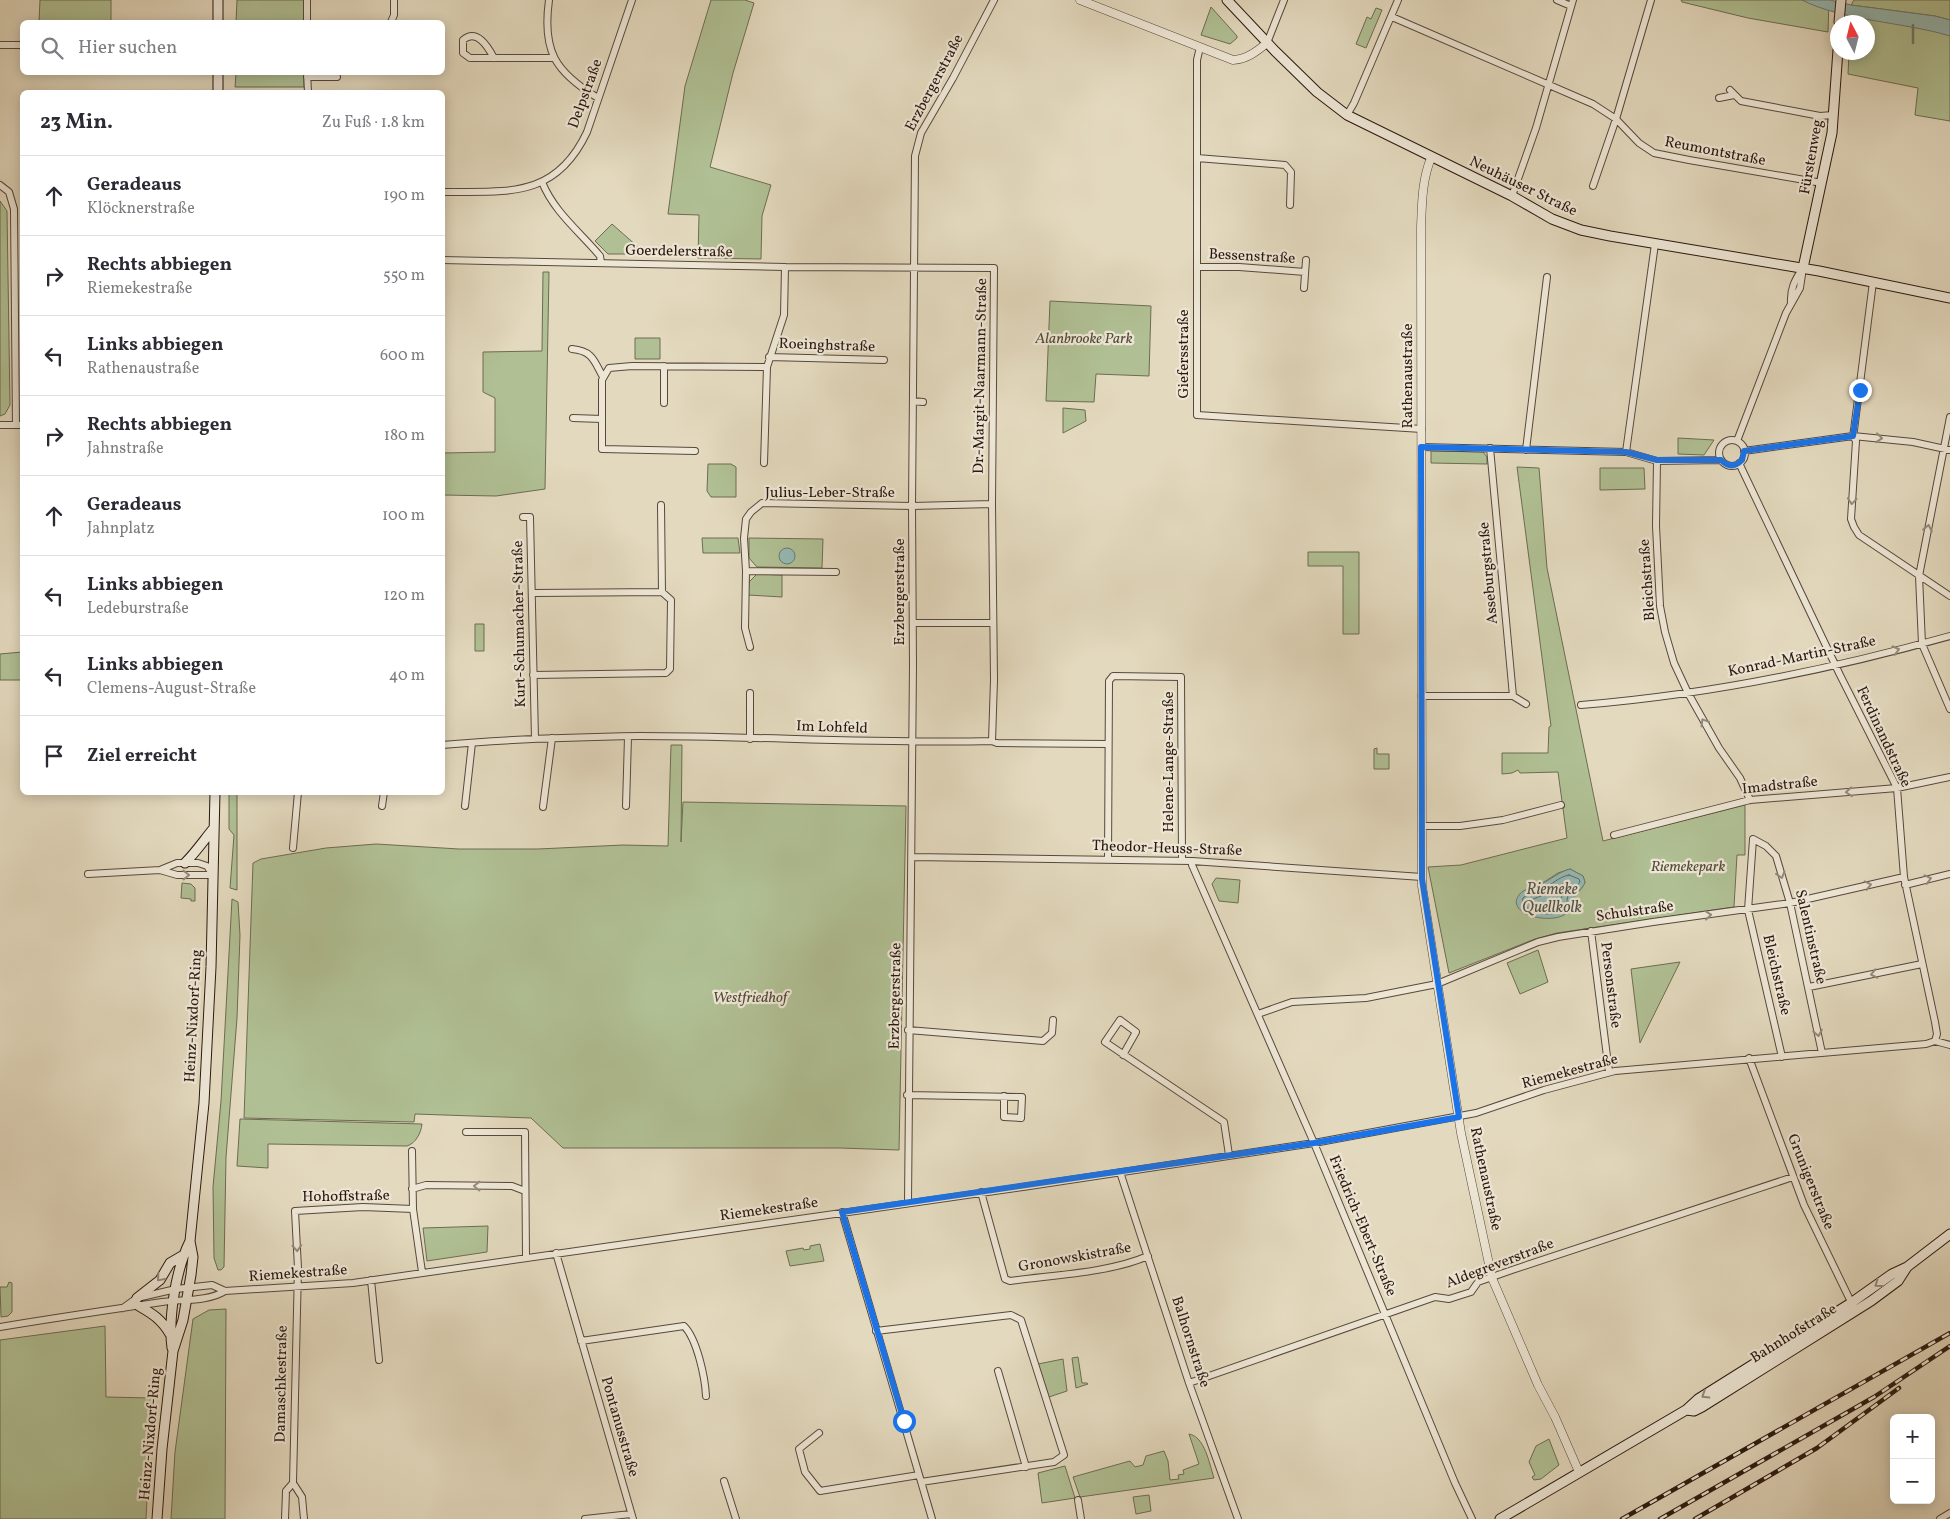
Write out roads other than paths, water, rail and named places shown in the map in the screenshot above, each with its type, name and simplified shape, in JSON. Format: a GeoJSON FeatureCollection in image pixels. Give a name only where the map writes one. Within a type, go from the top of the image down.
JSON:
{"type":"FeatureCollection","features":[{"type":"Feature","properties":{"kind":"main road"},"geometry":{"type":"LineString","coordinates":[[218,0],[218,20]]}},
{"type":"Feature","properties":{"kind":"main road","name":"Neuhäuser Straße"},"geometry":{"type":"LineString","coordinates":[[1227,0],[1267,44],[1317,92],[1346,115],[1512,196],[1552,219],[1580,230],[1803,268],[1950,298]]}},
{"type":"Feature","properties":{"kind":"main road"},"geometry":{"type":"LineString","coordinates":[[1839,15],[1841,0]]}},
{"type":"Feature","properties":{"kind":"main road","name":"Fürstenweg"},"geometry":{"type":"LineString","coordinates":[[1803,268],[1822,183],[1833,115],[1837,60]]}},
{"type":"Feature","properties":{"kind":"main road"},"geometry":{"type":"LineString","coordinates":[[218,75],[218,90]]}},
{"type":"Feature","properties":{"kind":"main road","name":"Heinz-Nixdorf-Ring"},"geometry":{"type":"LineString","coordinates":[[157,1519],[172,1351],[188,1299],[193,1257],[190,1241],[204,1103],[211,968],[214,795]]}},
{"type":"Feature","properties":{"kind":"main road"},"geometry":{"type":"LineString","coordinates":[[185,863],[195,854],[214,828]]}},
{"type":"Feature","properties":{"kind":"main road","name":"Bahnhofstraße"},"geometry":{"type":"LineString","coordinates":[[1500,1519],[1686,1410],[1698,1399],[1851,1303],[1892,1274],[1907,1268],[1950,1234]]}},
{"type":"Feature","properties":{"kind":"main road","name":"Heinz-Nixdorf-Ring"},"geometry":{"type":"LineString","coordinates":[[172,1351],[170,1336],[174,1301],[182,1256],[190,1241]]}},
{"type":"Feature","properties":{"kind":"main road"},"geometry":{"type":"LineString","coordinates":[[170,1336],[165,1325],[138,1302],[160,1280],[170,1263],[182,1256]]}},
{"type":"Feature","properties":{"kind":"main road","name":"Bahnhofstraße"},"geometry":{"type":"LineString","coordinates":[[1686,1410],[1694,1411],[1702,1408],[1856,1312],[1898,1281],[1907,1268]]}},
{"type":"Feature","properties":{"kind":"street"},"geometry":{"type":"LineString","coordinates":[[307,0],[307,20]]}},
{"type":"Feature","properties":{"kind":"street"},"geometry":{"type":"LineString","coordinates":[[392,20],[394,15],[394,0]]}},
{"type":"Feature","properties":{"kind":"street"},"geometry":{"type":"LineString","coordinates":[[549,0],[548,40],[554,58],[562,70],[577,85],[598,98]]}},
{"type":"Feature","properties":{"kind":"street","name":"Delpstraße"},"geometry":{"type":"LineString","coordinates":[[445,192],[511,191],[542,182],[565,166],[580,146],[587,132],[632,0]]}},
{"type":"Feature","properties":{"kind":"street","name":"Erzbergerstraße"},"geometry":{"type":"LineString","coordinates":[[908,1203],[908,1030],[913,742],[912,506],[915,156],[917,142],[994,0]]}},
{"type":"Feature","properties":{"kind":"street"},"geometry":{"type":"LineString","coordinates":[[1080,0],[1233,60],[1243,59],[1252,55],[1267,44],[1284,0]]}},
{"type":"Feature","properties":{"kind":"street"},"geometry":{"type":"LineString","coordinates":[[1346,115],[1354,103],[1398,0]]}},
{"type":"Feature","properties":{"kind":"street"},"geometry":{"type":"LineString","coordinates":[[1512,196],[1536,128],[1572,3],[1557,0]]}},
{"type":"Feature","properties":{"kind":"street"},"geometry":{"type":"LineString","coordinates":[[1593,186],[1616,119],[1651,0]]}},
{"type":"Feature","properties":{"kind":"street","name":"Reumontstraße"},"geometry":{"type":"LineString","coordinates":[[1392,17],[1593,104],[1616,119],[1647,149],[1661,155],[1822,183]]}},
{"type":"Feature","properties":{"kind":"street"},"geometry":{"type":"LineString","coordinates":[[494,58],[488,45],[477,37],[471,36],[463,40],[463,52],[470,58],[494,58],[554,58]]}},
{"type":"Feature","properties":{"kind":"street"},"geometry":{"type":"LineString","coordinates":[[0,44],[20,45]]}},
{"type":"Feature","properties":{"kind":"street","name":"Giefersstraße"},"geometry":{"type":"LineString","coordinates":[[1200,47],[1198,55],[1197,158],[1197,415],[1422,429]]}},
{"type":"Feature","properties":{"kind":"street"},"geometry":{"type":"LineString","coordinates":[[308,90],[307,75],[337,77]]}},
{"type":"Feature","properties":{"kind":"street"},"geometry":{"type":"LineString","coordinates":[[1719,98],[1732,92],[1741,101],[1820,116],[1833,115]]}},
{"type":"Feature","properties":{"kind":"street"},"geometry":{"type":"LineString","coordinates":[[1197,158],[1285,165],[1290,172],[1290,204]]}},
{"type":"Feature","properties":{"kind":"street","name":"Rathenaustraße"},"geometry":{"type":"LineString","coordinates":[[1431,158],[1426,170],[1421,206],[1422,877],[1459,1117],[1492,1278],[1538,1385],[1555,1417],[1579,1472]]}},
{"type":"Feature","properties":{"kind":"street"},"geometry":{"type":"LineString","coordinates":[[542,182],[547,194],[560,212],[600,256],[600,263]]}},
{"type":"Feature","properties":{"kind":"street"},"geometry":{"type":"LineString","coordinates":[[0,185],[8,192],[14,209],[19,425],[0,425]]}},
{"type":"Feature","properties":{"kind":"street"},"geometry":{"type":"LineString","coordinates":[[1626,452],[1655,244]]}},
{"type":"Feature","properties":{"kind":"street","name":"Goerdelerstraße"},"geometry":{"type":"LineString","coordinates":[[445,260],[914,268]]}},
{"type":"Feature","properties":{"kind":"street","name":"Bessenstraße"},"geometry":{"type":"LineString","coordinates":[[1304,288],[1306,260]]}},
{"type":"Feature","properties":{"kind":"street","name":"Roeinghstraße"},"geometry":{"type":"LineString","coordinates":[[764,463],[767,367],[784,315],[785,266]]}},
{"type":"Feature","properties":{"kind":"street","name":"Bessenstraße"},"geometry":{"type":"LineString","coordinates":[[1197,267],[1239,267],[1305,272]]}},
{"type":"Feature","properties":{"kind":"street","name":"Dr.-Margit-Naarmann-Straße"},"geometry":{"type":"LineString","coordinates":[[914,268],[994,268],[992,504],[994,623],[992,741]]}},
{"type":"Feature","properties":{"kind":"street"},"geometry":{"type":"LineString","coordinates":[[1736,441],[1791,302],[1800,288],[1803,268]]}},
{"type":"Feature","properties":{"kind":"street"},"geometry":{"type":"LineString","coordinates":[[1526,450],[1547,276]]}},
{"type":"Feature","properties":{"kind":"street"},"geometry":{"type":"LineString","coordinates":[[1873,282],[1853,436],[1856,441],[1851,510],[1854,528],[1858,535],[1950,596]]}},
{"type":"Feature","properties":{"kind":"street"},"geometry":{"type":"LineString","coordinates":[[572,349],[581,350],[592,356],[603,377],[602,449],[696,451]]}},
{"type":"Feature","properties":{"kind":"street","name":"Roeinghstraße"},"geometry":{"type":"LineString","coordinates":[[769,357],[884,360]]}},
{"type":"Feature","properties":{"kind":"street","name":"Roeinghstraße"},"geometry":{"type":"LineString","coordinates":[[603,377],[609,368],[617,366],[767,367]]}},
{"type":"Feature","properties":{"kind":"street"},"geometry":{"type":"LineString","coordinates":[[664,366],[664,403]]}},
{"type":"Feature","properties":{"kind":"street"},"geometry":{"type":"LineString","coordinates":[[913,401],[923,402]]}},
{"type":"Feature","properties":{"kind":"street"},"geometry":{"type":"LineString","coordinates":[[1950,417],[1947,450],[1919,576],[1922,644],[1950,709]]}},
{"type":"Feature","properties":{"kind":"street"},"geometry":{"type":"LineString","coordinates":[[574,418],[602,418]]}},
{"type":"Feature","properties":{"kind":"street"},"geometry":{"type":"LineString","coordinates":[[1744,451],[1853,436],[1913,442],[1947,450]]}},
{"type":"Feature","properties":{"kind":"street"},"geometry":{"type":"LineString","coordinates":[[1421,447],[1626,452],[1657,460],[1721,460],[1729,465],[1739,464],[1743,458],[1744,451],[1741,444],[1736,441],[1728,441],[1721,446],[1719,453],[1721,460]]}},
{"type":"Feature","properties":{"kind":"street","name":"Asseburgstraße"},"geometry":{"type":"LineString","coordinates":[[1490,448],[1513,696]]}},
{"type":"Feature","properties":{"kind":"street","name":"Bleichstraße"},"geometry":{"type":"LineString","coordinates":[[1657,460],[1656,526],[1660,606],[1667,640],[1688,693],[1740,778],[1750,800]]}},
{"type":"Feature","properties":{"kind":"street","name":"Ferdinandstraße"},"geometry":{"type":"LineString","coordinates":[[1739,464],[1897,788],[1905,885],[1935,1022],[1937,1034],[1935,1041]]}},
{"type":"Feature","properties":{"kind":"street","name":"Julius-Leber-Straße"},"geometry":{"type":"LineString","coordinates":[[750,647],[745,628],[746,571],[744,538],[746,519],[751,512],[762,503],[912,506]]}},
{"type":"Feature","properties":{"kind":"street"},"geometry":{"type":"LineString","coordinates":[[912,506],[992,504]]}},
{"type":"Feature","properties":{"kind":"street"},"geometry":{"type":"LineString","coordinates":[[661,505],[662,592]]}},
{"type":"Feature","properties":{"kind":"street","name":"Kurt-Schumacher-Straße"},"geometry":{"type":"LineString","coordinates":[[523,517],[530,517],[535,738]]}},
{"type":"Feature","properties":{"kind":"street"},"geometry":{"type":"LineString","coordinates":[[746,571],[836,572]]}},
{"type":"Feature","properties":{"kind":"street"},"geometry":{"type":"LineString","coordinates":[[533,593],[662,592],[671,600],[670,668],[666,673],[533,674]]}},
{"type":"Feature","properties":{"kind":"street"},"geometry":{"type":"LineString","coordinates":[[913,623],[994,623]]}},
{"type":"Feature","properties":{"kind":"street","name":"Konrad-Martin-Straße"},"geometry":{"type":"LineString","coordinates":[[1688,693],[1836,665],[1950,636]]}},
{"type":"Feature","properties":{"kind":"street","name":"Helene-Lange-Straße"},"geometry":{"type":"LineString","coordinates":[[1108,860],[1109,681],[1111,677],[1181,677],[1182,860]]}},
{"type":"Feature","properties":{"kind":"street"},"geometry":{"type":"LineString","coordinates":[[750,692],[750,738]]}},
{"type":"Feature","properties":{"kind":"street"},"geometry":{"type":"LineString","coordinates":[[1581,705],[1644,700],[1688,693]]}},
{"type":"Feature","properties":{"kind":"street"},"geometry":{"type":"LineString","coordinates":[[1421,696],[1513,696],[1526,704]]}},
{"type":"Feature","properties":{"kind":"street"},"geometry":{"type":"LineString","coordinates":[[626,806],[628,737]]}},
{"type":"Feature","properties":{"kind":"street","name":"Im Lohfeld"},"geometry":{"type":"LineString","coordinates":[[445,745],[535,738],[628,737],[913,742]]}},
{"type":"Feature","properties":{"kind":"street"},"geometry":{"type":"LineString","coordinates":[[543,807],[552,738]]}},
{"type":"Feature","properties":{"kind":"street"},"geometry":{"type":"LineString","coordinates":[[913,742],[992,741],[997,743],[1108,744]]}},
{"type":"Feature","properties":{"kind":"street"},"geometry":{"type":"LineString","coordinates":[[465,806],[472,743]]}},
{"type":"Feature","properties":{"kind":"street","name":"Imadstraße"},"geometry":{"type":"LineString","coordinates":[[1614,834],[1750,800],[1897,788],[1950,777]]}},
{"type":"Feature","properties":{"kind":"street"},"geometry":{"type":"LineString","coordinates":[[293,848],[298,795]]}},
{"type":"Feature","properties":{"kind":"street"},"geometry":{"type":"LineString","coordinates":[[382,806],[384,795]]}},
{"type":"Feature","properties":{"kind":"street"},"geometry":{"type":"LineString","coordinates":[[1422,826],[1460,826],[1503,820],[1561,805]]}},
{"type":"Feature","properties":{"kind":"street","name":"Bleichstraße"},"geometry":{"type":"LineString","coordinates":[[1753,838],[1748,910],[1782,1056]]}},
{"type":"Feature","properties":{"kind":"street","name":"Salentinstraße"},"geometry":{"type":"LineString","coordinates":[[1753,838],[1766,846],[1776,856],[1790,904],[1822,1052]]}},
{"type":"Feature","properties":{"kind":"street","name":"Theodor-Heuss-Straße"},"geometry":{"type":"LineString","coordinates":[[912,857],[1192,860],[1422,877]]}},
{"type":"Feature","properties":{"kind":"street","name":"Friedrich-Ebert-Straße"},"geometry":{"type":"LineString","coordinates":[[1192,860],[1192,865],[1314,1143],[1455,1483],[1472,1519]]}},
{"type":"Feature","properties":{"kind":"street"},"geometry":{"type":"LineString","coordinates":[[88,874],[160,870],[177,863],[198,863],[206,866],[213,875]]}},
{"type":"Feature","properties":{"kind":"street"},"geometry":{"type":"LineString","coordinates":[[160,870],[177,875],[213,875]]}},
{"type":"Feature","properties":{"kind":"street"},"geometry":{"type":"LineString","coordinates":[[1905,885],[1950,874]]}},
{"type":"Feature","properties":{"kind":"street","name":"Schulstraße"},"geometry":{"type":"LineString","coordinates":[[1258,1014],[1292,1002],[1366,998],[1437,984],[1538,942],[1591,931],[1790,904],[1904,877]]}},
{"type":"Feature","properties":{"kind":"street","name":"Personstraße"},"geometry":{"type":"LineString","coordinates":[[1591,931],[1609,1072]]}},
{"type":"Feature","properties":{"kind":"street"},"geometry":{"type":"LineString","coordinates":[[1809,987],[1922,964]]}},
{"type":"Feature","properties":{"kind":"street"},"geometry":{"type":"LineString","coordinates":[[908,1030],[1043,1041],[1052,1033],[1052,1020]]}},
{"type":"Feature","properties":{"kind":"street"},"geometry":{"type":"LineString","coordinates":[[1123,1055],[1136,1032],[1120,1020],[1105,1042],[1123,1055],[1224,1122],[1229,1155]]}},
{"type":"Feature","properties":{"kind":"street","name":"Riemekestraße"},"geometry":{"type":"LineString","coordinates":[[0,1327],[123,1308],[176,1289],[212,1285],[225,1291],[372,1280],[1314,1143],[1459,1117],[1609,1072],[1749,1058],[1926,1044],[1935,1041],[1950,1045]]}},
{"type":"Feature","properties":{"kind":"street","name":"Grunigerstraße"},"geometry":{"type":"LineString","coordinates":[[1749,1058],[1793,1178],[1810,1218],[1856,1312]]}},
{"type":"Feature","properties":{"kind":"street"},"geometry":{"type":"LineString","coordinates":[[908,1095],[1004,1096]]}},
{"type":"Feature","properties":{"kind":"street"},"geometry":{"type":"LineString","coordinates":[[466,1132],[525,1132],[526,1257]]}},
{"type":"Feature","properties":{"kind":"street","name":"Hohoffstraße"},"geometry":{"type":"LineString","coordinates":[[412,1151],[412,1189],[422,1272]]}},
{"type":"Feature","properties":{"kind":"street","name":"Balhornstraße"},"geometry":{"type":"LineString","coordinates":[[1120,1172],[1189,1383],[1238,1519]]}},
{"type":"Feature","properties":{"kind":"street","name":"Aldegreverstraße"},"geometry":{"type":"LineString","coordinates":[[1189,1383],[1435,1297],[1449,1299],[1471,1292],[1478,1282],[1793,1178]]}},
{"type":"Feature","properties":{"kind":"street","name":"Hohoffstraße"},"geometry":{"type":"LineString","coordinates":[[412,1189],[426,1185],[512,1186],[525,1191]]}},
{"type":"Feature","properties":{"kind":"street","name":"Gronowskistraße"},"geometry":{"type":"LineString","coordinates":[[981,1192],[1006,1279],[1010,1281],[1113,1267],[1131,1263],[1148,1256]]}},
{"type":"Feature","properties":{"kind":"street","name":"Hohoffstraße"},"geometry":{"type":"LineString","coordinates":[[298,1286],[295,1211],[363,1207],[414,1209]]}},
{"type":"Feature","properties":{"kind":"street"},"geometry":{"type":"LineString","coordinates":[[842,1212],[932,1519]]}},
{"type":"Feature","properties":{"kind":"street","name":"Pontanusstraße"},"geometry":{"type":"LineString","coordinates":[[556,1253],[632,1516]]}},
{"type":"Feature","properties":{"kind":"street"},"geometry":{"type":"LineString","coordinates":[[372,1280],[379,1360]]}},
{"type":"Feature","properties":{"kind":"street","name":"Damaschkestraße"},"geometry":{"type":"LineString","coordinates":[[298,1286],[293,1483],[302,1497],[304,1519]]}},
{"type":"Feature","properties":{"kind":"street","name":"Riemekestraße"},"geometry":{"type":"LineString","coordinates":[[138,1302],[217,1297],[225,1291]]}},
{"type":"Feature","properties":{"kind":"street"},"geometry":{"type":"LineString","coordinates":[[819,1433],[798,1449],[805,1472],[820,1491],[1054,1462],[1064,1456],[1021,1320],[1011,1315],[876,1331]]}},
{"type":"Feature","properties":{"kind":"street"},"geometry":{"type":"LineString","coordinates":[[581,1341],[684,1326],[689,1332],[705,1381],[706,1396]]}},
{"type":"Feature","properties":{"kind":"street"},"geometry":{"type":"LineString","coordinates":[[998,1371],[1026,1466]]}},
{"type":"Feature","properties":{"kind":"street"},"geometry":{"type":"LineString","coordinates":[[724,1481],[736,1519]]}},
{"type":"Feature","properties":{"kind":"street","name":"Damaschkestraße"},"geometry":{"type":"LineString","coordinates":[[285,1519],[286,1491],[293,1483]]}},
{"type":"Feature","properties":{"kind":"street"},"geometry":{"type":"LineString","coordinates":[[1078,1500],[1081,1519]]}},
{"type":"Feature","properties":{"kind":"street"},"geometry":{"type":"LineString","coordinates":[[1940,1519],[1950,1513]]}},
{"type":"Feature","properties":{"kind":"street"},"geometry":{"type":"LineString","coordinates":[[585,1519],[632,1516]]}},
{"type":"Feature","properties":{"kind":"water"},"geometry":{"type":"Polygon","coordinates":[[[1802,0],[1830,0],[1851,5],[1935,16],[1950,20],[1950,36],[1875,21],[1875,15],[1846,15],[1802,0]]]}},
{"type":"Feature","properties":{"kind":"water"},"geometry":{"type":"Polygon","coordinates":[[[787,548],[793,550],[795,556],[793,562],[787,564],[781,562],[779,556],[781,550],[787,548]]]}},
{"type":"Feature","properties":{"kind":"water","name":"Riemeke Quellkolk"},"geometry":{"type":"Polygon","coordinates":[[[1570,869],[1583,876],[1585,882],[1573,899],[1571,908],[1563,916],[1544,918],[1525,913],[1519,908],[1516,902],[1521,893],[1570,869]]]}},
{"type":"Feature","properties":{"kind":"waterway"},"geometry":{"type":"LineString","coordinates":[[1913,25],[1913,43]]}},
{"type":"Feature","properties":{"kind":"railway"},"geometry":{"type":"LineString","coordinates":[[1622,1519],[1950,1333]]}},
{"type":"Feature","properties":{"kind":"railway"},"geometry":{"type":"LineString","coordinates":[[1660,1519],[1874,1397],[1950,1346]]}},
{"type":"Feature","properties":{"kind":"railway"},"geometry":{"type":"LineString","coordinates":[[1695,1519],[1817,1448],[1899,1388]]}},
{"type":"Feature","properties":{"kind":"park label","name":"Alanbrooke Park"},"geometry":{"type":"Point","coordinates":[1084,339]}},
{"type":"Feature","properties":{"kind":"park label","name":"Riemekepark"},"geometry":{"type":"Point","coordinates":[1688,867]}},
{"type":"Feature","properties":{"kind":"park label","name":"Westfriedhof"},"geometry":{"type":"Point","coordinates":[750,998]}}]}
